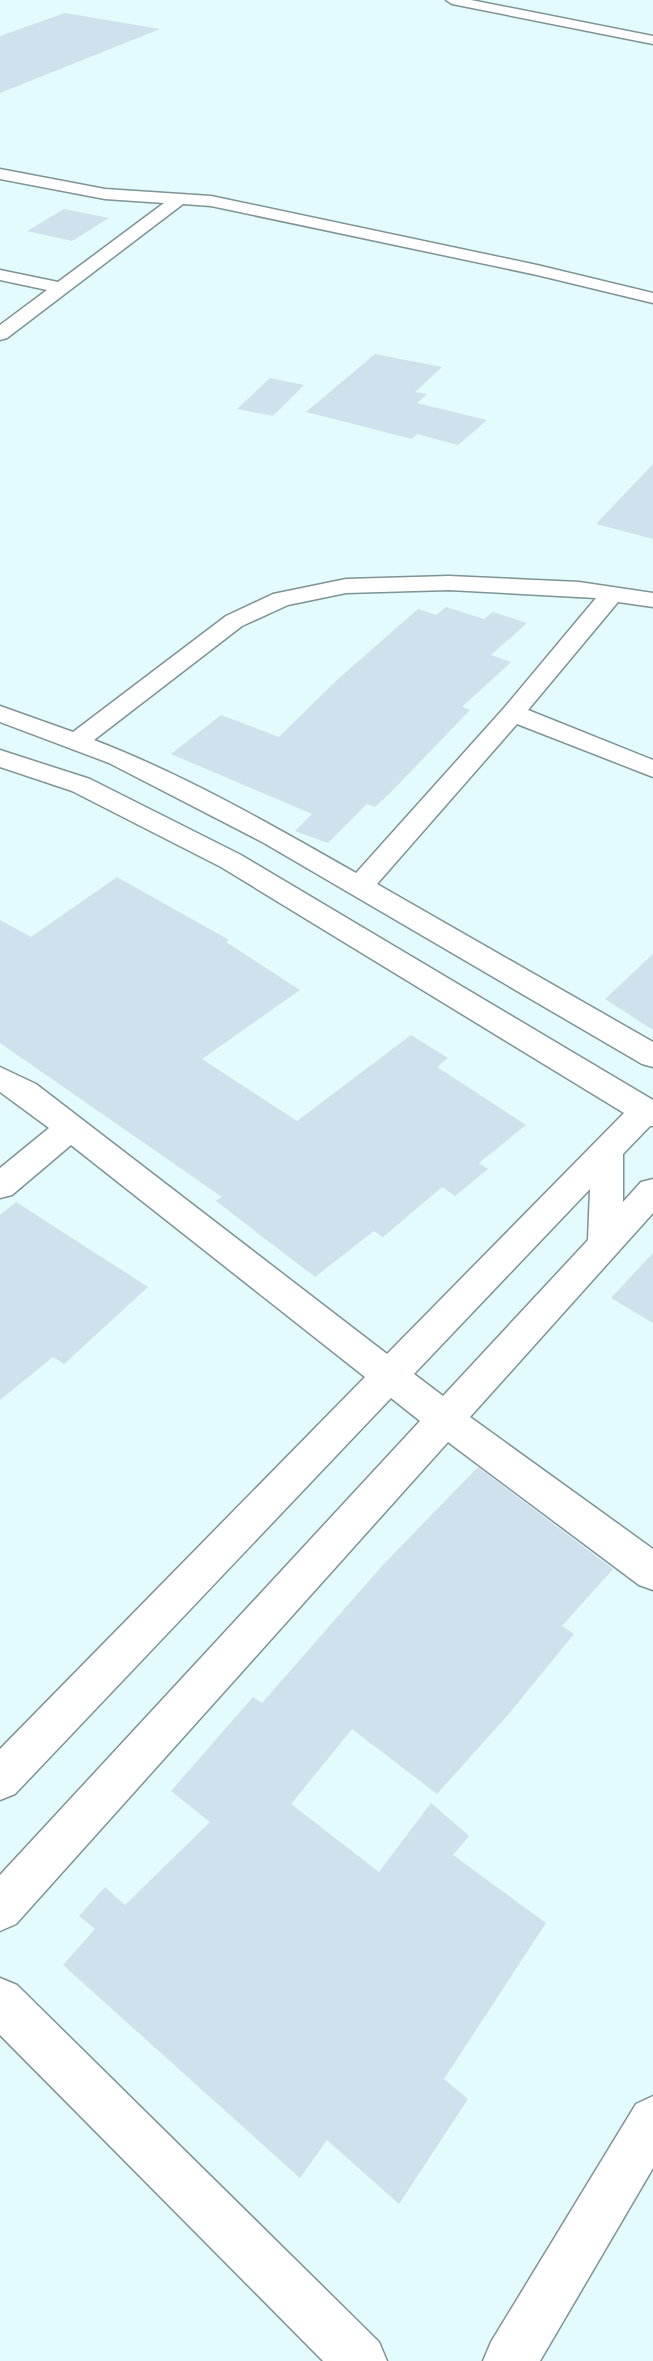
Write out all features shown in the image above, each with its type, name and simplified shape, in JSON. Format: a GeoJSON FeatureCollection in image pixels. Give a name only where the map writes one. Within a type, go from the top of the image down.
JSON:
{"type":"FeatureCollection","features":[{"type":"Feature","properties":{"kind":"street"},"geometry":{"type":"LineString","coordinates":[[452,0],[653,40]]}},
{"type":"Feature","properties":{"kind":"street"},"geometry":{"type":"LineString","coordinates":[[0,174],[105,194],[211,201],[653,298]]}},
{"type":"Feature","properties":{"kind":"street"},"geometry":{"type":"LineString","coordinates":[[0,334],[179,199]]}},
{"type":"Feature","properties":{"kind":"street"},"geometry":{"type":"LineString","coordinates":[[0,275],[62,288]]}},
{"type":"Feature","properties":{"kind":"street"},"geometry":{"type":"LineString","coordinates":[[76,742],[234,621],[281,599],[346,586],[449,582],[579,589],[653,600]]}},
{"type":"Feature","properties":{"kind":"street"},"geometry":{"type":"LineString","coordinates":[[360,886],[513,713],[612,594]]}},
{"type":"Feature","properties":{"kind":"street"},"geometry":{"type":"LineString","coordinates":[[0,713],[118,758],[274,837],[653,1056]]}},
{"type":"Feature","properties":{"kind":"street"},"geometry":{"type":"LineString","coordinates":[[513,713],[653,769]]}},
{"type":"Feature","properties":{"kind":"street"},"geometry":{"type":"LineString","coordinates":[[0,758],[81,785],[231,861],[649,1113],[607,1150],[0,1779]]}},
{"type":"Feature","properties":{"kind":"street"},"geometry":{"type":"LineString","coordinates":[[321,915],[332,870]]}},
{"type":"Feature","properties":{"kind":"street"},"geometry":{"type":"LineString","coordinates":[[566,1006],[606,1087]]}},
{"type":"Feature","properties":{"kind":"street"},"geometry":{"type":"LineString","coordinates":[[0,1078],[25,1092],[391,1374],[446,1419],[653,1572]]}},
{"type":"Feature","properties":{"kind":"street"},"geometry":{"type":"LineString","coordinates":[[0,1186],[71,1127]]}},
{"type":"Feature","properties":{"kind":"street"},"geometry":{"type":"LineString","coordinates":[[605,1243],[607,1150]]}},
{"type":"Feature","properties":{"kind":"street"},"geometry":{"type":"LineString","coordinates":[[0,1908],[653,1191]]}},
{"type":"Feature","properties":{"kind":"street"},"geometry":{"type":"LineString","coordinates":[[0,2002],[360,2361]]}},
{"type":"Feature","properties":{"kind":"street"},"geometry":{"type":"LineString","coordinates":[[510,2361],[653,2121]]}},
{"type":"Feature","properties":{"kind":"building"},"geometry":{"type":"Polygon","coordinates":[[[65,13],[160,29],[0,93],[0,36],[65,13]]]}},
{"type":"Feature","properties":{"kind":"building"},"geometry":{"type":"Polygon","coordinates":[[[64,209],[109,218],[72,241],[27,231],[64,209]]]}},
{"type":"Feature","properties":{"kind":"building"},"geometry":{"type":"Polygon","coordinates":[[[375,354],[442,367],[415,392],[427,394],[417,403],[487,420],[458,445],[417,434],[412,439],[306,412],[375,354]]]}},
{"type":"Feature","properties":{"kind":"building"},"geometry":{"type":"Polygon","coordinates":[[[270,378],[304,385],[273,416],[237,409],[270,378]]]}},
{"type":"Feature","properties":{"kind":"building"},"geometry":{"type":"Polygon","coordinates":[[[653,464],[653,539],[596,524],[653,464]]]}},
{"type":"Feature","properties":{"kind":"building"},"geometry":{"type":"Polygon","coordinates":[[[446,607],[484,619],[493,612],[527,623],[491,655],[511,662],[462,707],[470,710],[390,793],[375,807],[367,804],[328,843],[295,831],[312,814],[171,754],[221,715],[279,737],[338,679],[418,609],[436,615],[446,607]]]}},
{"type":"Feature","properties":{"kind":"building"},"geometry":{"type":"Polygon","coordinates":[[[117,877],[229,940],[226,942],[300,990],[202,1059],[297,1121],[411,1035],[448,1058],[437,1067],[526,1125],[479,1163],[488,1169],[455,1196],[442,1187],[383,1237],[374,1231],[315,1277],[216,1201],[222,1197],[0,1043],[0,920],[31,937],[117,877]]]}},
{"type":"Feature","properties":{"kind":"building"},"geometry":{"type":"Polygon","coordinates":[[[653,954],[653,1030],[605,999],[653,954]]]}},
{"type":"Feature","properties":{"kind":"building"},"geometry":{"type":"Polygon","coordinates":[[[16,1202],[148,1287],[64,1364],[53,1357],[0,1400],[0,1215],[16,1202]]]}},
{"type":"Feature","properties":{"kind":"building"},"geometry":{"type":"Polygon","coordinates":[[[653,1253],[653,1323],[611,1298],[653,1253]]]}},
{"type":"Feature","properties":{"kind":"building"},"geometry":{"type":"Polygon","coordinates":[[[478,1467],[613,1569],[562,1626],[574,1634],[507,1716],[437,1794],[352,1729],[291,1804],[379,1872],[431,1803],[469,1836],[453,1855],[546,1923],[444,2079],[468,2099],[399,2204],[327,2140],[300,2178],[63,1965],[95,1929],[79,1916],[105,1887],[125,1905],[210,1822],[171,1791],[253,1697],[262,1703],[382,1566],[478,1467]]]}}]}
